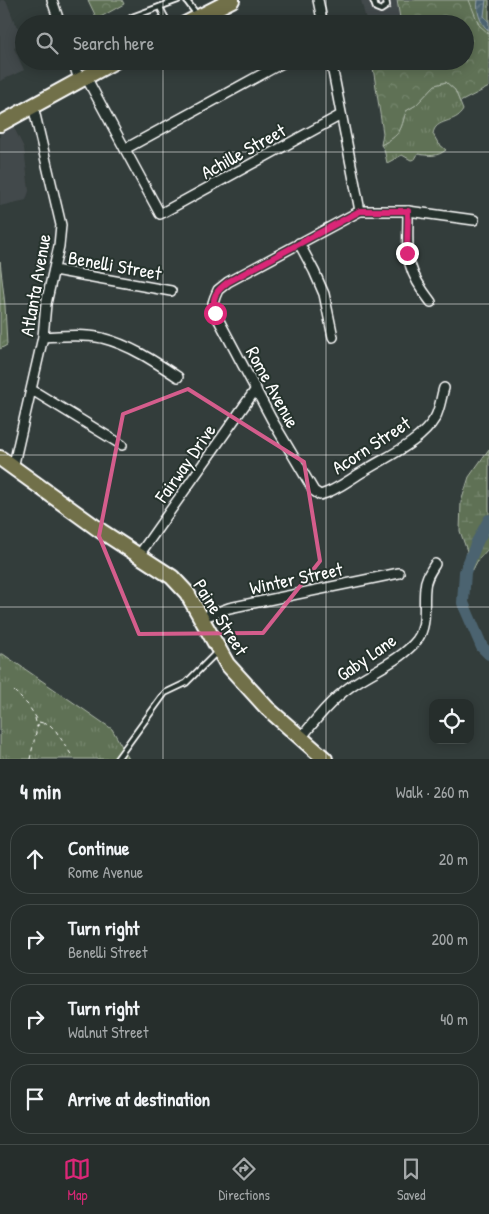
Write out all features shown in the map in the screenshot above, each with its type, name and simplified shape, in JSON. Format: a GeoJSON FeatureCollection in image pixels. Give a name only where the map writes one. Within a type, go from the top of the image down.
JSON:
{"type":"FeatureCollection","features":[{"type":"Feature","properties":{"kind":"main road"},"geometry":{"type":"LineString","coordinates":[[203,15],[232,0]]}},
{"type":"Feature","properties":{"kind":"main road"},"geometry":{"type":"LineString","coordinates":[[0,124],[99,70]]}},
{"type":"Feature","properties":{"kind":"main road","name":"Paine Street"},"geometry":{"type":"LineString","coordinates":[[0,458],[101,531],[172,577],[187,593],[227,664],[267,708],[325,759]]}},
{"type":"Feature","properties":{"kind":"street"},"geometry":{"type":"LineString","coordinates":[[52,0],[57,15]]}},
{"type":"Feature","properties":{"kind":"street"},"geometry":{"type":"LineString","coordinates":[[318,0],[321,15]]}},
{"type":"Feature","properties":{"kind":"street"},"geometry":{"type":"LineString","coordinates":[[78,70],[125,149],[270,70]]}},
{"type":"Feature","properties":{"kind":"street"},"geometry":{"type":"LineString","coordinates":[[333,70],[360,211]]}},
{"type":"Feature","properties":{"kind":"street","name":"Atlanta Avenue"},"geometry":{"type":"LineString","coordinates":[[13,468],[43,338],[46,304],[54,270],[61,225],[33,106]]}},
{"type":"Feature","properties":{"kind":"street","name":"Achille Street"},"geometry":{"type":"LineString","coordinates":[[125,149],[160,214],[341,114]]}},
{"type":"Feature","properties":{"kind":"street"},"geometry":{"type":"LineString","coordinates":[[333,337],[324,294],[299,243],[360,211],[408,211],[474,220]]}},
{"type":"Feature","properties":{"kind":"street"},"geometry":{"type":"LineString","coordinates":[[408,211],[407,253],[412,271],[420,287],[431,302]]}},
{"type":"Feature","properties":{"kind":"street","name":"Rome Avenue"},"geometry":{"type":"LineString","coordinates":[[299,243],[228,282],[218,290],[213,303],[215,313],[234,351],[272,420],[314,491],[320,495]]}},
{"type":"Feature","properties":{"kind":"street","name":"Benelli Street"},"geometry":{"type":"LineString","coordinates":[[54,270],[171,291]]}},
{"type":"Feature","properties":{"kind":"street"},"geometry":{"type":"LineString","coordinates":[[43,338],[62,336],[100,338],[148,357],[178,377]]}},
{"type":"Feature","properties":{"kind":"street","name":"Acorn Street"},"geometry":{"type":"LineString","coordinates":[[320,495],[328,493],[362,473],[422,433],[435,417],[444,388]]}},
{"type":"Feature","properties":{"kind":"street","name":"Fairway Drive"},"geometry":{"type":"LineString","coordinates":[[139,555],[256,389]]}},
{"type":"Feature","properties":{"kind":"street"},"geometry":{"type":"LineString","coordinates":[[32,390],[122,445]]}},
{"type":"Feature","properties":{"kind":"street","name":"Gaby Lane"},"geometry":{"type":"LineString","coordinates":[[301,738],[333,700],[350,686],[397,657],[418,639],[423,628],[425,586],[428,575],[435,564]]}},
{"type":"Feature","properties":{"kind":"street","name":"Winter Street"},"geometry":{"type":"LineString","coordinates":[[201,618],[229,608],[399,573]]}},
{"type":"Feature","properties":{"kind":"lane"},"geometry":{"type":"LineString","coordinates":[[139,15],[178,0]]}},
{"type":"Feature","properties":{"kind":"lane"},"geometry":{"type":"LineString","coordinates":[[186,0],[197,15]]}},
{"type":"Feature","properties":{"kind":"lane"},"geometry":{"type":"LineString","coordinates":[[373,0],[376,8],[381,10],[387,6],[386,0]]}},
{"type":"Feature","properties":{"kind":"lane"},"geometry":{"type":"LineString","coordinates":[[160,7],[164,15]]}},
{"type":"Feature","properties":{"kind":"lane"},"geometry":{"type":"LineString","coordinates":[[117,759],[165,694],[186,683],[218,650]]}},
{"type":"Feature","properties":{"kind":"path"},"geometry":{"type":"LineString","coordinates":[[14,691],[28,705],[38,722],[44,724]]}},
{"type":"Feature","properties":{"kind":"path"},"geometry":{"type":"LineString","coordinates":[[30,759],[37,728],[35,718]]}},
{"type":"Feature","properties":{"kind":"path"},"geometry":{"type":"LineString","coordinates":[[37,728],[38,725],[48,723],[56,731],[74,759]]}},
{"type":"Feature","properties":{"kind":"highlighted area"},"geometry":{"type":"Polygon","coordinates":[[[188,389],[304,462],[320,561],[263,633],[139,634],[99,536],[123,414],[188,389]]]}},
{"type":"Feature","properties":{"kind":"shaded area"},"geometry":{"type":"Polygon","coordinates":[[[0,0],[6,0],[15,23],[15,70],[24,70],[0,81],[0,0]]]}},
{"type":"Feature","properties":{"kind":"shaded area"},"geometry":{"type":"Polygon","coordinates":[[[361,0],[397,0],[400,15],[365,15],[361,0]]]}},
{"type":"Feature","properties":{"kind":"shaded area"},"geometry":{"type":"Polygon","coordinates":[[[10,120],[24,148],[29,191],[26,200],[0,206],[0,125],[10,120]]]}},
{"type":"Feature","properties":{"kind":"green space"},"geometry":{"type":"Polygon","coordinates":[[[88,0],[122,0],[124,4],[104,15],[95,15],[88,0]]]}},
{"type":"Feature","properties":{"kind":"green space"},"geometry":{"type":"Polygon","coordinates":[[[397,0],[474,0],[489,33],[489,87],[460,102],[455,90],[446,82],[435,85],[416,105],[406,111],[399,132],[381,145],[383,133],[373,70],[474,70],[474,15],[400,15],[397,0]]]}},
{"type":"Feature","properties":{"kind":"green space"},"geometry":{"type":"Polygon","coordinates":[[[469,0],[489,0],[489,34],[479,25],[469,0]]]}},
{"type":"Feature","properties":{"kind":"green space"},"geometry":{"type":"Polygon","coordinates":[[[446,82],[455,90],[463,110],[456,117],[438,125],[435,129],[433,134],[438,143],[446,150],[433,155],[418,154],[415,159],[411,160],[402,155],[387,163],[384,149],[381,145],[399,132],[406,111],[416,105],[435,85],[446,82]]]}},
{"type":"Feature","properties":{"kind":"green space"},"geometry":{"type":"Polygon","coordinates":[[[0,261],[7,345],[0,349],[0,261]]]}},
{"type":"Feature","properties":{"kind":"green space"},"geometry":{"type":"Polygon","coordinates":[[[489,449],[489,548],[473,569],[469,571],[466,565],[467,551],[460,531],[461,502],[469,477],[489,449]]]}},
{"type":"Feature","properties":{"kind":"green space"},"geometry":{"type":"Polygon","coordinates":[[[0,654],[3,654],[112,729],[129,759],[0,759],[0,654]]]}},
{"type":"Feature","properties":{"kind":"water"},"geometry":{"type":"Polygon","coordinates":[[[478,0],[486,0],[484,16],[489,22],[489,31],[479,17],[478,0]]]}},
{"type":"Feature","properties":{"kind":"waterway"},"geometry":{"type":"LineString","coordinates":[[489,520],[477,542],[465,572],[463,603],[482,647],[489,654]]}},
{"type":"Feature","properties":{"kind":"route"},"geometry":{"type":"LineString","coordinates":[[215,313],[213,303],[215,297],[218,290],[228,282],[360,211],[408,211],[407,253]]}}]}
